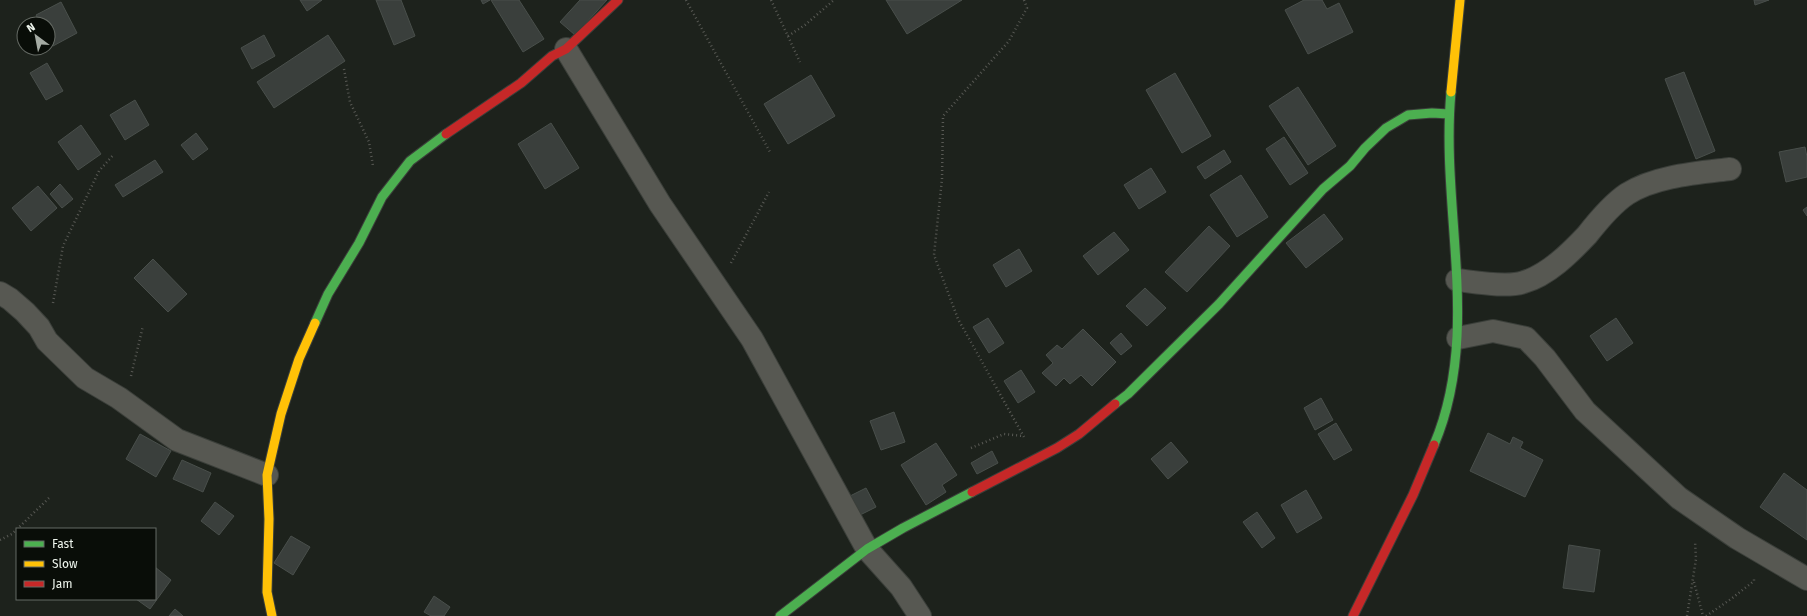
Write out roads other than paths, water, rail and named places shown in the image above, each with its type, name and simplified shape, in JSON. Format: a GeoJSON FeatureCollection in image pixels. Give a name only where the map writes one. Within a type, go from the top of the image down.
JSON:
{"type":"FeatureCollection","features":[{"type":"Feature","properties":{"kind":"street"},"geometry":{"type":"LineString","coordinates":[[272,616],[267,592],[269,519],[268,474],[281,414],[299,359],[328,294],[359,243],[382,197],[410,161],[447,133],[491,105],[521,83],[552,56],[566,49],[601,18],[618,0]]}},
{"type":"Feature","properties":{"kind":"street"},"geometry":{"type":"LineString","coordinates":[[1352,616],[1413,495],[1437,438],[1450,396],[1458,338],[1457,280],[1452,238],[1449,114],[1460,0]]}},
{"type":"Feature","properties":{"kind":"street"},"geometry":{"type":"LineString","coordinates":[[566,49],[660,204],[752,339],[867,550],[901,587],[920,616]]}},
{"type":"Feature","properties":{"kind":"street"},"geometry":{"type":"LineString","coordinates":[[780,616],[867,550],[903,528],[1057,448],[1079,434],[1128,394],[1219,304],[1323,189],[1350,166],[1365,148],[1386,128],[1408,115],[1432,113],[1449,114]]}},
{"type":"Feature","properties":{"kind":"street"},"geometry":{"type":"LineString","coordinates":[[1457,280],[1494,284],[1523,283],[1542,273],[1563,258],[1626,194],[1644,184],[1689,174],[1730,169]]}},
{"type":"Feature","properties":{"kind":"street"},"geometry":{"type":"LineString","coordinates":[[0,293],[10,299],[25,312],[39,328],[47,341],[85,378],[128,405],[177,440],[268,474]]}},
{"type":"Feature","properties":{"kind":"street"},"geometry":{"type":"LineString","coordinates":[[1458,338],[1494,331],[1526,338],[1545,358],[1585,411],[1678,498],[1756,550],[1807,579]]}}]}
